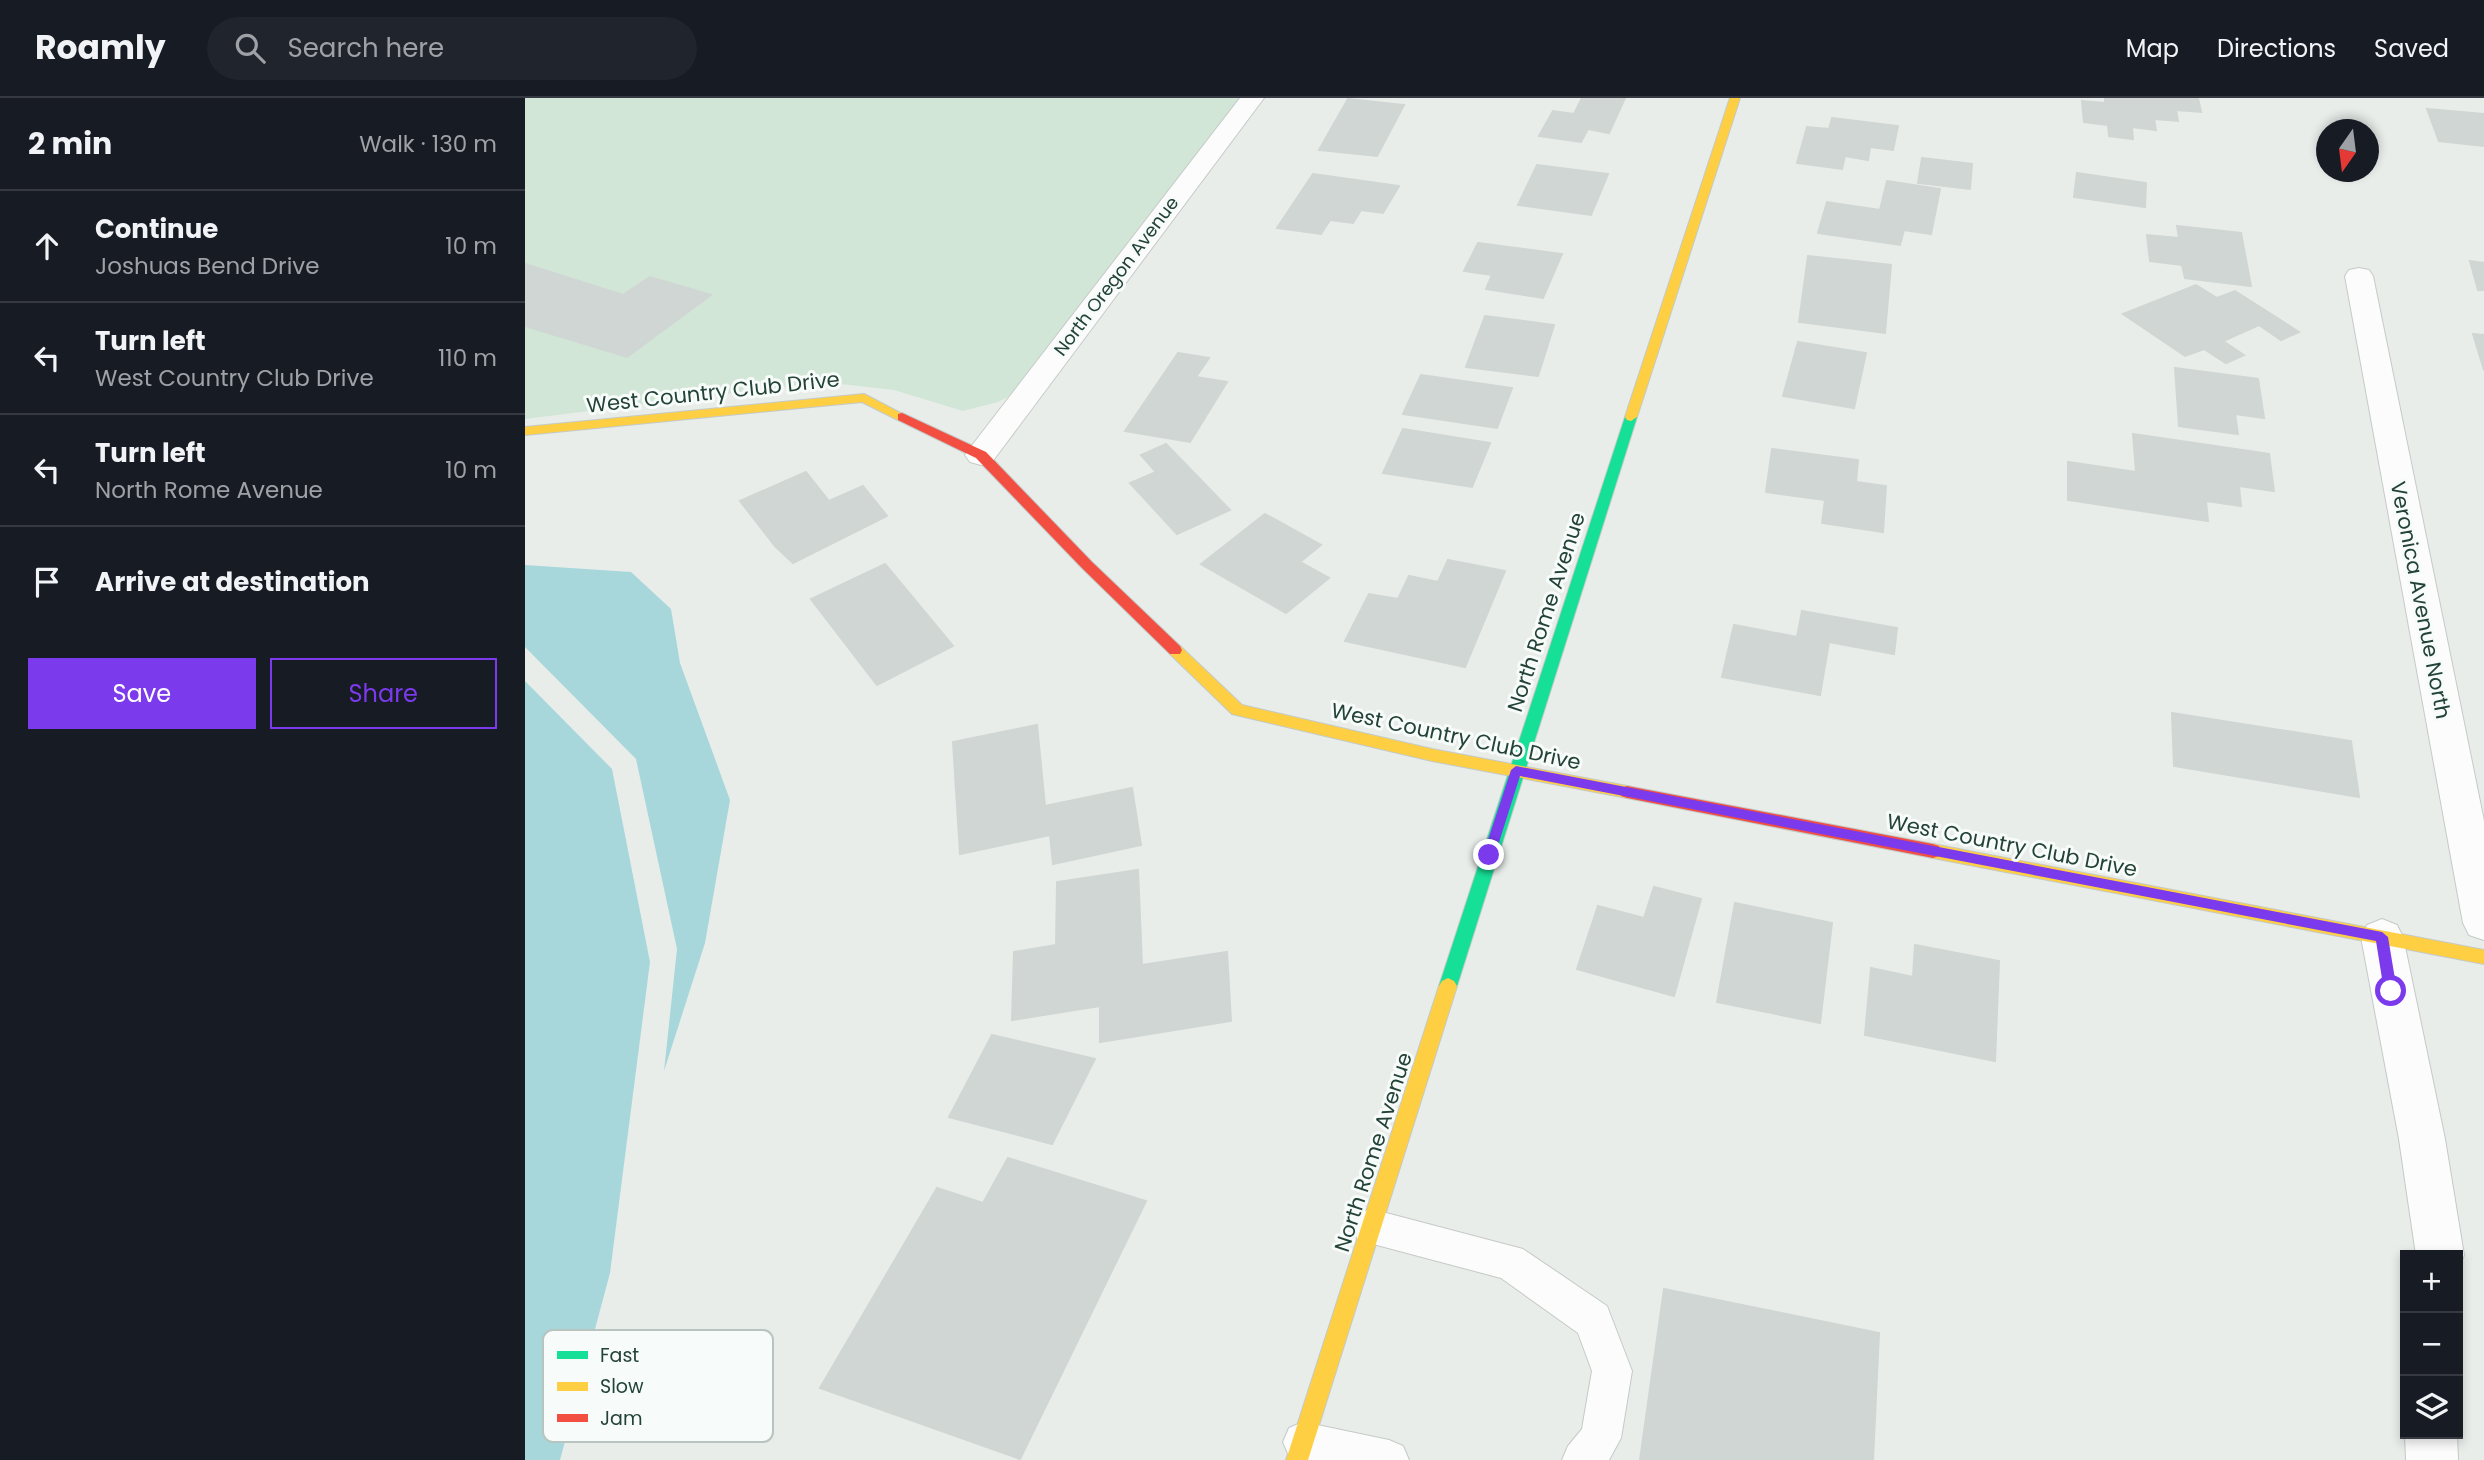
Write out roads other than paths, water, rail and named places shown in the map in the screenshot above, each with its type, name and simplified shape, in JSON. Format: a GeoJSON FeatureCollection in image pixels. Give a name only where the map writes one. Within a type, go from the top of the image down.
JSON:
{"type":"FeatureCollection","features":[{"type":"Feature","properties":{"kind":"street","name":"North Oregon Avenue"},"geometry":{"type":"LineString","coordinates":[[981,455],[1252,98]]}},
{"type":"Feature","properties":{"kind":"street","name":"North Rome Avenue"},"geometry":{"type":"LineString","coordinates":[[1300,1451],[1516,770],[1735,98]]}},
{"type":"Feature","properties":{"kind":"street","name":"Veronica Avenue North"},"geometry":{"type":"LineString","coordinates":[[2359,276],[2484,923]]}},
{"type":"Feature","properties":{"kind":"street","name":"West Country Club Drive"},"geometry":{"type":"LineString","coordinates":[[525,431],[863,398],[981,455],[1087,565],[1237,710],[1432,755],[2484,957]]}},
{"type":"Feature","properties":{"kind":"street"},"geometry":{"type":"LineString","coordinates":[[2382,937],[2422,1139],[2439,1250]]}},
{"type":"Feature","properties":{"kind":"street"},"geometry":{"type":"LineString","coordinates":[[2431,1439],[2432,1460]]}},
{"type":"Feature","properties":{"kind":"lane"},"geometry":{"type":"LineString","coordinates":[[1371,1227],[1510,1262],[1593,1320],[1612,1370],[1601,1438],[1582,1460]]}},
{"type":"Feature","properties":{"kind":"lane"},"geometry":{"type":"LineString","coordinates":[[1300,1451],[1388,1460]]}},
{"type":"Feature","properties":{"kind":"water"},"geometry":{"type":"Polygon","coordinates":[[[525,565],[631,572],[671,609],[680,663],[730,800],[705,943],[664,1071],[677,949],[636,759],[525,647],[525,565]]]}},
{"type":"Feature","properties":{"kind":"water"},"geometry":{"type":"Polygon","coordinates":[[[525,681],[612,769],[650,962],[610,1273],[595,1330],[543,1330],[543,1442],[565,1442],[560,1460],[525,1460],[525,681]]]}}]}
